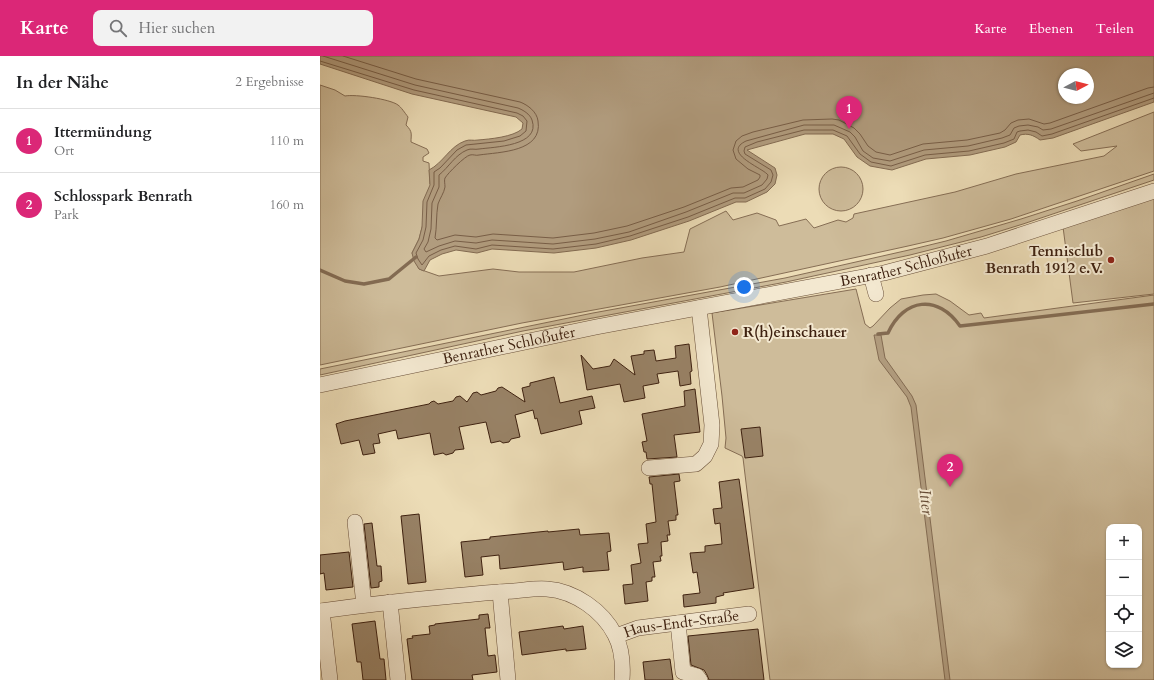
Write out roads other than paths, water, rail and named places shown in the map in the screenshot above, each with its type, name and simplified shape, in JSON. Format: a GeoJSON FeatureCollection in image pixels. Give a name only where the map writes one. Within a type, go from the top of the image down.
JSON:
{"type":"FeatureCollection","features":[{"type":"Feature","properties":{"kind":"street","name":"Benrather Schloßufer"},"geometry":{"type":"LineString","coordinates":[[320,385],[596,327],[872,275],[922,264],[1045,228],[1154,191]]}},
{"type":"Feature","properties":{"kind":"street"},"geometry":{"type":"LineString","coordinates":[[872,275],[876,294]]}},
{"type":"Feature","properties":{"kind":"street"},"geometry":{"type":"LineString","coordinates":[[649,468],[696,464],[704,458],[711,444],[712,433],[699,308]]}},
{"type":"Feature","properties":{"kind":"street"},"geometry":{"type":"LineString","coordinates":[[355,522],[364,605]]}},
{"type":"Feature","properties":{"kind":"street","name":"Haus-Endt-Straße"},"geometry":{"type":"LineString","coordinates":[[330,680],[321,611],[390,602],[548,589],[564,593],[591,607],[606,621],[616,636],[622,662],[622,680]]}},
{"type":"Feature","properties":{"kind":"street"},"geometry":{"type":"LineString","coordinates":[[500,592],[508,680]]}},
{"type":"Feature","properties":{"kind":"street"},"geometry":{"type":"LineString","coordinates":[[390,602],[398,680]]}},
{"type":"Feature","properties":{"kind":"street","name":"Haus-Endt-Straße"},"geometry":{"type":"LineString","coordinates":[[616,636],[638,628],[749,614]]}},
{"type":"Feature","properties":{"kind":"street"},"geometry":{"type":"LineString","coordinates":[[678,623],[683,672],[697,676],[700,680]]}},
{"type":"Feature","properties":{"kind":"water"},"geometry":{"type":"Polygon","coordinates":[[[320,56],[1154,56],[1154,102],[1053,138],[1040,140],[1026,134],[1020,135],[1016,142],[1005,147],[970,155],[926,159],[892,170],[870,166],[857,157],[844,139],[833,134],[805,134],[747,150],[775,168],[777,175],[775,184],[767,192],[746,202],[736,202],[689,221],[631,240],[596,248],[554,253],[492,249],[477,253],[456,250],[442,254],[430,260],[424,271],[419,269],[414,261],[412,253],[419,239],[422,227],[423,201],[430,185],[429,170],[460,143],[467,140],[507,136],[522,129],[523,123],[516,117],[412,94],[320,64],[320,56]]]}},
{"type":"Feature","properties":{"kind":"water","name":"Itter"},"geometry":{"type":"Polygon","coordinates":[[[874,335],[881,335],[885,358],[912,396],[916,405],[950,680],[945,680],[911,407],[907,397],[879,360],[874,335]]]}},
{"type":"Feature","properties":{"kind":"waterway"},"geometry":{"type":"LineString","coordinates":[[320,270],[345,281],[364,284],[389,279],[416,257]]}},
{"type":"Feature","properties":{"kind":"waterway"},"geometry":{"type":"LineString","coordinates":[[878,334],[888,333],[895,321],[903,313],[912,307],[922,304],[932,305],[942,309],[960,326],[1154,304]]}},
{"type":"Feature","properties":{"kind":"place","name":"Ittermündung"},"geometry":{"type":"Point","coordinates":[849,129]}},
{"type":"Feature","properties":{"kind":"place","name":"Tennisclub Benrath 1912 e.V."},"geometry":{"type":"Point","coordinates":[1111,260]}},
{"type":"Feature","properties":{"kind":"place","name":"R(h)einschauer"},"geometry":{"type":"Point","coordinates":[735,332]}},
{"type":"Feature","properties":{"kind":"place","name":"Schlosspark Benrath"},"geometry":{"type":"Point","coordinates":[950,487]}}]}
